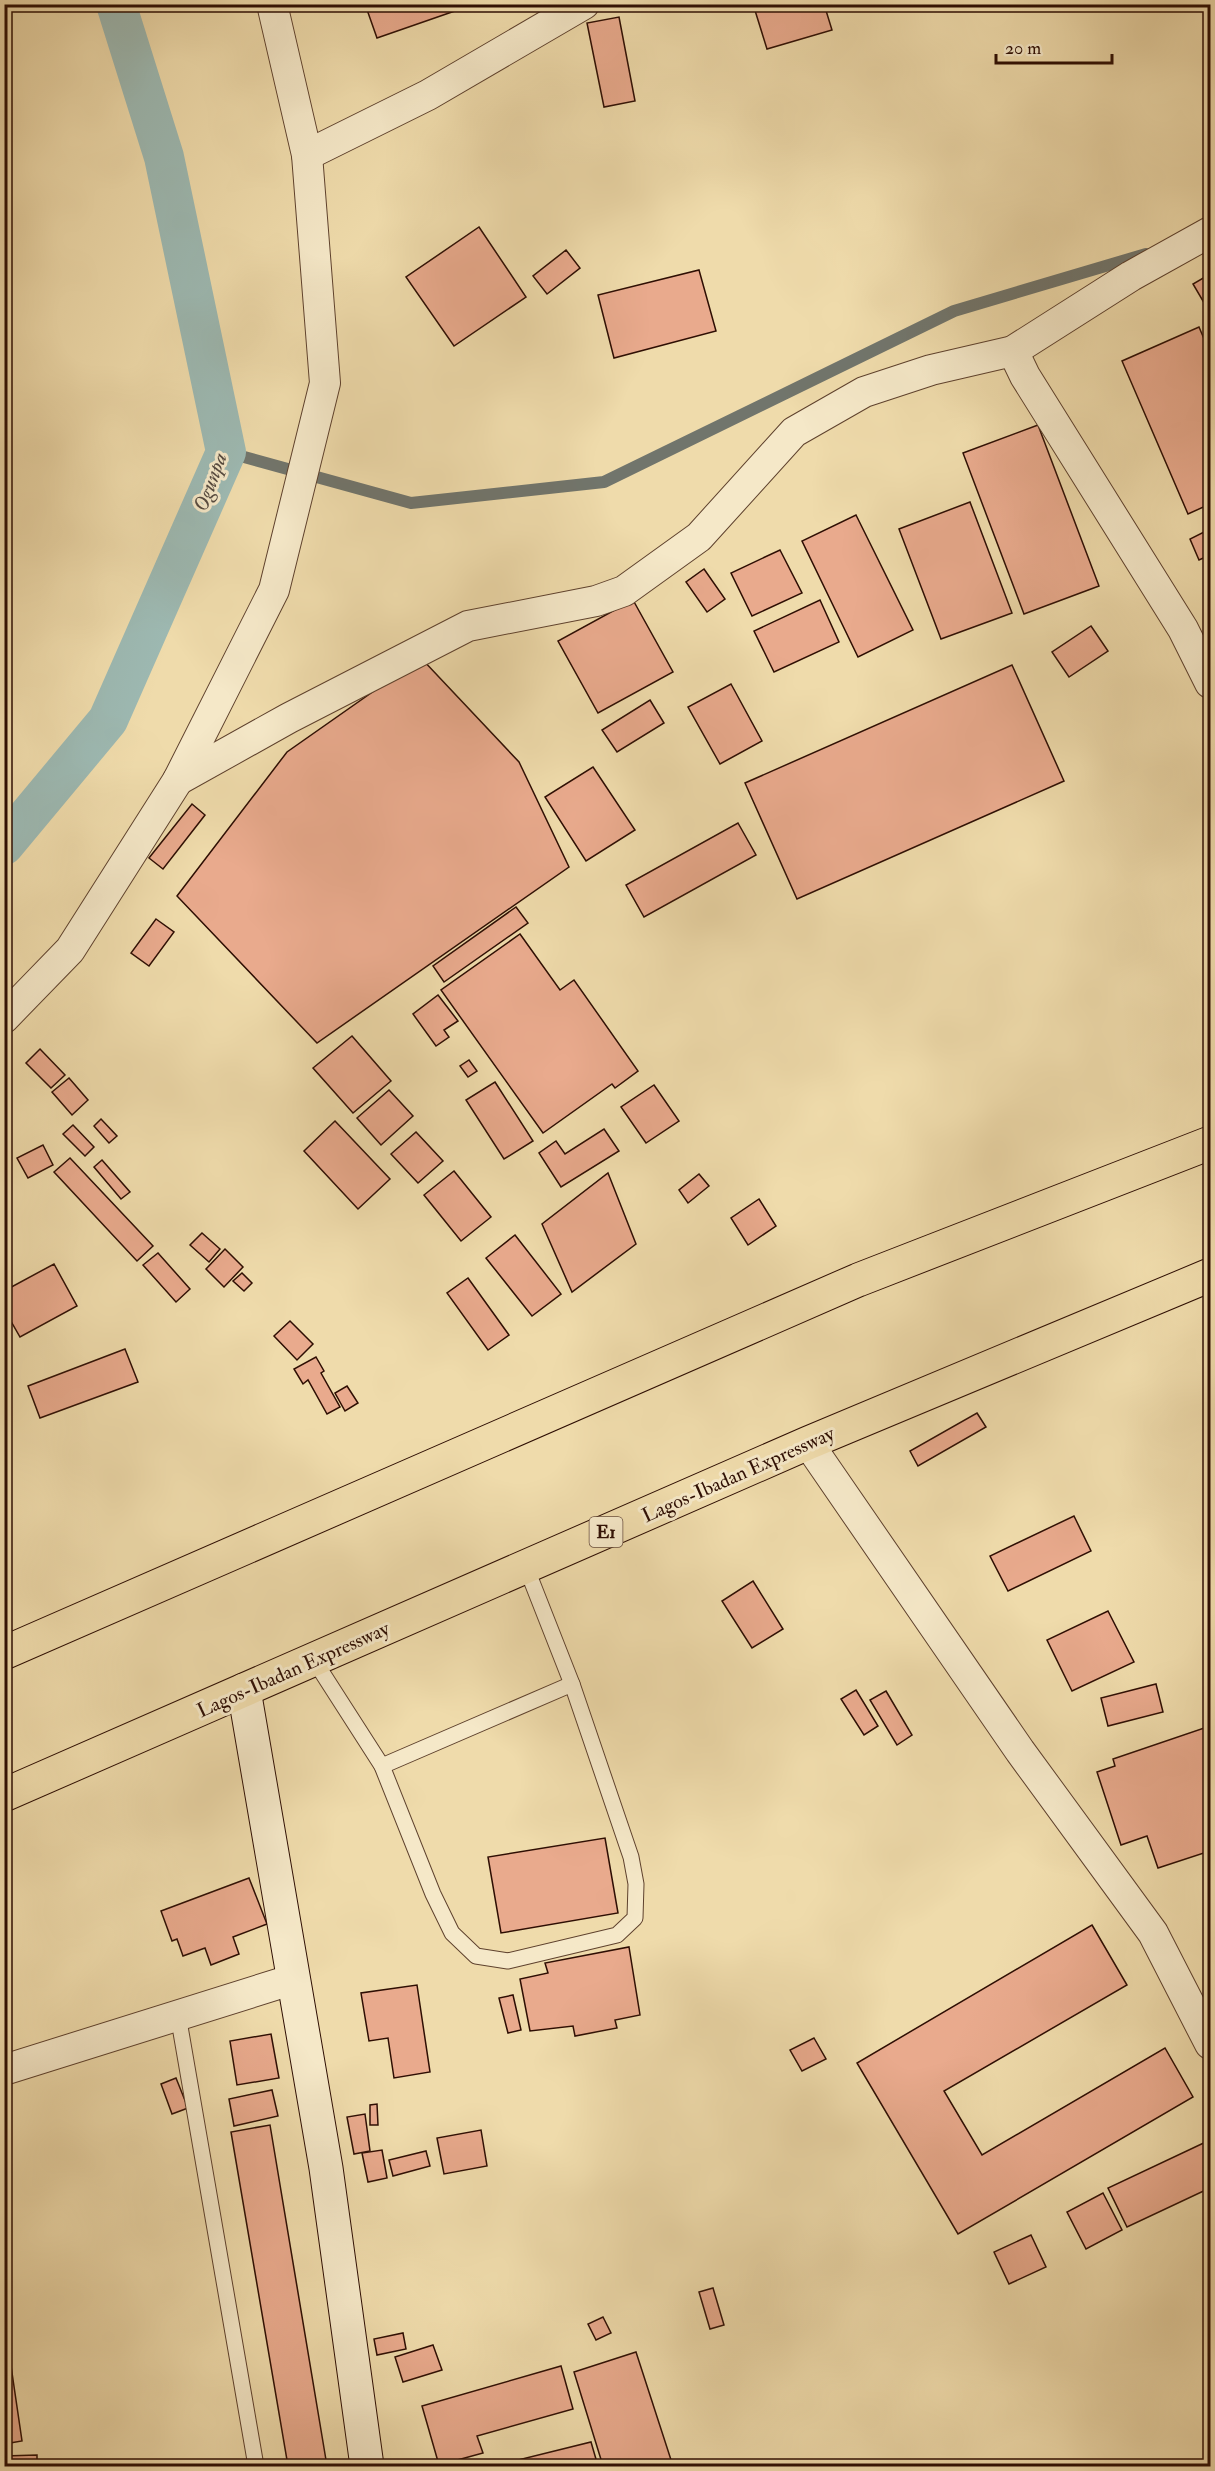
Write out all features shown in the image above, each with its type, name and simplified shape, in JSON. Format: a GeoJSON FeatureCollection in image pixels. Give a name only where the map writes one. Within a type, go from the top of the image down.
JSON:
{"type":"FeatureCollection","features":[{"type":"Feature","properties":{"kind":"highway"},"geometry":{"type":"LineString","coordinates":[[4,1653],[858,1280],[1210,1143]]}},
{"type":"Feature","properties":{"kind":"highway","name":"Lagos-Ibadan Expressway"},"geometry":{"type":"LineString","coordinates":[[4,1795],[808,1443],[1210,1275]]}},
{"type":"Feature","properties":{"kind":"street"},"geometry":{"type":"LineString","coordinates":[[4,1017],[70,950],[177,780],[274,590],[325,383],[307,155],[272,4]]}},
{"type":"Feature","properties":{"kind":"street"},"geometry":{"type":"LineString","coordinates":[[307,155],[428,95],[584,4]]}},
{"type":"Feature","properties":{"kind":"street"},"geometry":{"type":"LineString","coordinates":[[177,780],[289,718],[468,626],[596,601],[624,591],[699,537],[794,432],[864,392],[931,370],[1013,351],[1131,276],[1210,232]]}},
{"type":"Feature","properties":{"kind":"street"},"geometry":{"type":"LineString","coordinates":[[1013,351],[1025,376],[1183,629],[1210,683]]}},
{"type":"Feature","properties":{"kind":"street"},"geometry":{"type":"LineString","coordinates":[[808,1443],[1020,1752],[1153,1933],[1210,2044]]}},
{"type":"Feature","properties":{"kind":"street"},"geometry":{"type":"LineString","coordinates":[[244,1690],[326,2168],[367,2466]]}},
{"type":"Feature","properties":{"kind":"street"},"geometry":{"type":"LineString","coordinates":[[4,2070],[294,1979]]}},
{"type":"Feature","properties":{"kind":"lane"},"geometry":{"type":"LineString","coordinates":[[314,1660],[382,1766],[433,1894],[452,1933],[476,1956],[508,1961],[617,1935],[634,1918],[636,1884],[631,1857],[572,1684],[526,1567]]}},
{"type":"Feature","properties":{"kind":"lane"},"geometry":{"type":"LineString","coordinates":[[382,1766],[572,1684]]}},
{"type":"Feature","properties":{"kind":"lane"},"geometry":{"type":"LineString","coordinates":[[177,2015],[256,2466]]}},
{"type":"Feature","properties":{"kind":"building"},"geometry":{"type":"Polygon","coordinates":[[[365,4],[475,4],[377,38],[365,4]]]}},
{"type":"Feature","properties":{"kind":"building"},"geometry":{"type":"Polygon","coordinates":[[[753,4],[824,4],[832,30],[767,49],[753,4]]]}},
{"type":"Feature","properties":{"kind":"building"},"geometry":{"type":"Polygon","coordinates":[[[619,17],[635,101],[604,107],[587,23],[619,17]]]}},
{"type":"Feature","properties":{"kind":"building"},"geometry":{"type":"Polygon","coordinates":[[[479,227],[526,297],[454,346],[406,277],[479,227]]]}},
{"type":"Feature","properties":{"kind":"building"},"geometry":{"type":"Polygon","coordinates":[[[566,250],[580,268],[547,294],[533,276],[566,250]]]}},
{"type":"Feature","properties":{"kind":"building"},"geometry":{"type":"Polygon","coordinates":[[[699,270],[716,331],[614,358],[598,295],[699,270]]]}},
{"type":"Feature","properties":{"kind":"building"},"geometry":{"type":"Polygon","coordinates":[[[1210,274],[1210,313],[1193,284],[1210,274]]]}},
{"type":"Feature","properties":{"kind":"building"},"geometry":{"type":"Polygon","coordinates":[[[1199,327],[1210,353],[1210,504],[1188,514],[1122,361],[1199,327]]]}},
{"type":"Feature","properties":{"kind":"building"},"geometry":{"type":"Polygon","coordinates":[[[1038,425],[1099,586],[1024,614],[963,453],[1038,425]]]}},
{"type":"Feature","properties":{"kind":"building"},"geometry":{"type":"Polygon","coordinates":[[[970,502],[1012,613],[941,639],[899,529],[970,502]]]}},
{"type":"Feature","properties":{"kind":"building"},"geometry":{"type":"Polygon","coordinates":[[[856,515],[913,630],[858,657],[802,541],[856,515]]]}},
{"type":"Feature","properties":{"kind":"building"},"geometry":{"type":"Polygon","coordinates":[[[1210,529],[1210,555],[1199,560],[1190,539],[1210,529]]]}},
{"type":"Feature","properties":{"kind":"building"},"geometry":{"type":"Polygon","coordinates":[[[780,550],[802,593],[752,616],[731,573],[780,550]]]}},
{"type":"Feature","properties":{"kind":"building"},"geometry":{"type":"Polygon","coordinates":[[[704,569],[725,599],[707,612],[686,582],[704,569]]]}},
{"type":"Feature","properties":{"kind":"building"},"geometry":{"type":"Polygon","coordinates":[[[633,600],[673,672],[598,713],[558,641],[633,600]]]}},
{"type":"Feature","properties":{"kind":"building"},"geometry":{"type":"Polygon","coordinates":[[[820,600],[839,642],[774,672],[754,631],[820,600]]]}},
{"type":"Feature","properties":{"kind":"building"},"geometry":{"type":"Polygon","coordinates":[[[1091,626],[1108,651],[1069,677],[1052,652],[1091,626]]]}},
{"type":"Feature","properties":{"kind":"building"},"geometry":{"type":"Polygon","coordinates":[[[421,658],[519,762],[569,867],[317,1043],[177,896],[287,752],[421,658]]]}},
{"type":"Feature","properties":{"kind":"building"},"geometry":{"type":"Polygon","coordinates":[[[1012,665],[1064,781],[797,899],[745,783],[1012,665]]]}},
{"type":"Feature","properties":{"kind":"building"},"geometry":{"type":"Polygon","coordinates":[[[731,684],[762,741],[720,764],[688,707],[731,684]]]}},
{"type":"Feature","properties":{"kind":"building"},"geometry":{"type":"Polygon","coordinates":[[[650,700],[664,723],[617,752],[602,730],[650,700]]]}},
{"type":"Feature","properties":{"kind":"building"},"geometry":{"type":"Polygon","coordinates":[[[593,767],[635,830],[586,861],[545,797],[593,767]]]}},
{"type":"Feature","properties":{"kind":"building"},"geometry":{"type":"Polygon","coordinates":[[[192,804],[205,815],[163,869],[149,858],[192,804]]]}},
{"type":"Feature","properties":{"kind":"building"},"geometry":{"type":"Polygon","coordinates":[[[738,823],[756,855],[644,917],[626,885],[738,823]]]}},
{"type":"Feature","properties":{"kind":"building"},"geometry":{"type":"Polygon","coordinates":[[[516,907],[528,923],[444,982],[433,966],[516,907]]]}},
{"type":"Feature","properties":{"kind":"building"},"geometry":{"type":"Polygon","coordinates":[[[156,919],[174,932],[149,966],[131,953],[156,919]]]}},
{"type":"Feature","properties":{"kind":"building"},"geometry":{"type":"Polygon","coordinates":[[[520,934],[560,990],[574,980],[638,1071],[615,1088],[612,1084],[543,1133],[441,990],[520,934]]]}},
{"type":"Feature","properties":{"kind":"building"},"geometry":{"type":"Polygon","coordinates":[[[438,995],[458,1021],[444,1030],[449,1037],[436,1046],[413,1014],[438,995]]]}},
{"type":"Feature","properties":{"kind":"building"},"geometry":{"type":"Polygon","coordinates":[[[352,1036],[391,1081],[353,1113],[313,1068],[352,1036]]]}},
{"type":"Feature","properties":{"kind":"building"},"geometry":{"type":"Polygon","coordinates":[[[40,1049],[65,1075],[51,1088],[26,1063],[40,1049]]]}},
{"type":"Feature","properties":{"kind":"building"},"geometry":{"type":"Polygon","coordinates":[[[469,1060],[477,1071],[468,1077],[460,1066],[469,1060]]]}},
{"type":"Feature","properties":{"kind":"building"},"geometry":{"type":"Polygon","coordinates":[[[69,1078],[88,1100],[72,1115],[52,1092],[69,1078]]]}},
{"type":"Feature","properties":{"kind":"building"},"geometry":{"type":"Polygon","coordinates":[[[495,1082],[533,1141],[504,1159],[466,1100],[495,1082]]]}},
{"type":"Feature","properties":{"kind":"building"},"geometry":{"type":"Polygon","coordinates":[[[654,1085],[679,1121],[646,1143],[621,1107],[654,1085]]]}},
{"type":"Feature","properties":{"kind":"building"},"geometry":{"type":"Polygon","coordinates":[[[389,1090],[413,1116],[381,1145],[357,1118],[389,1090]]]}},
{"type":"Feature","properties":{"kind":"building"},"geometry":{"type":"Polygon","coordinates":[[[101,1119],[117,1136],[109,1143],[94,1126],[101,1119]]]}},
{"type":"Feature","properties":{"kind":"building"},"geometry":{"type":"Polygon","coordinates":[[[335,1121],[390,1179],[358,1209],[304,1151],[335,1121]]]}},
{"type":"Feature","properties":{"kind":"building"},"geometry":{"type":"Polygon","coordinates":[[[73,1125],[94,1147],[85,1156],[63,1134],[73,1125]]]}},
{"type":"Feature","properties":{"kind":"building"},"geometry":{"type":"Polygon","coordinates":[[[604,1129],[619,1151],[561,1187],[539,1153],[556,1141],[565,1154],[604,1129]]]}},
{"type":"Feature","properties":{"kind":"building"},"geometry":{"type":"Polygon","coordinates":[[[416,1132],[443,1161],[418,1183],[391,1154],[416,1132]]]}},
{"type":"Feature","properties":{"kind":"building"},"geometry":{"type":"Polygon","coordinates":[[[43,1145],[53,1165],[28,1178],[17,1158],[43,1145]]]}},
{"type":"Feature","properties":{"kind":"building"},"geometry":{"type":"Polygon","coordinates":[[[70,1158],[153,1246],[137,1261],[54,1172],[70,1158]]]}},
{"type":"Feature","properties":{"kind":"building"},"geometry":{"type":"Polygon","coordinates":[[[102,1160],[130,1192],[121,1199],[94,1167],[102,1160]]]}},
{"type":"Feature","properties":{"kind":"building"},"geometry":{"type":"Polygon","coordinates":[[[454,1171],[491,1217],[461,1241],[424,1195],[454,1171]]]}},
{"type":"Feature","properties":{"kind":"building"},"geometry":{"type":"Polygon","coordinates":[[[608,1173],[636,1244],[572,1292],[542,1224],[608,1173]]]}},
{"type":"Feature","properties":{"kind":"building"},"geometry":{"type":"Polygon","coordinates":[[[699,1174],[709,1186],[688,1203],[679,1190],[699,1174]]]}},
{"type":"Feature","properties":{"kind":"building"},"geometry":{"type":"Polygon","coordinates":[[[759,1199],[776,1226],[748,1245],[731,1218],[759,1199]]]}},
{"type":"Feature","properties":{"kind":"building"},"geometry":{"type":"Polygon","coordinates":[[[202,1233],[220,1249],[209,1262],[190,1245],[202,1233]]]}},
{"type":"Feature","properties":{"kind":"building"},"geometry":{"type":"Polygon","coordinates":[[[515,1235],[561,1294],[532,1316],[486,1258],[515,1235]]]}},
{"type":"Feature","properties":{"kind":"building"},"geometry":{"type":"Polygon","coordinates":[[[225,1249],[243,1267],[224,1287],[206,1269],[225,1249]]]}},
{"type":"Feature","properties":{"kind":"building"},"geometry":{"type":"Polygon","coordinates":[[[158,1253],[190,1289],[176,1302],[143,1265],[158,1253]]]}},
{"type":"Feature","properties":{"kind":"building"},"geometry":{"type":"Polygon","coordinates":[[[54,1264],[77,1306],[20,1337],[4,1309],[4,1291],[54,1264]]]}},
{"type":"Feature","properties":{"kind":"building"},"geometry":{"type":"Polygon","coordinates":[[[242,1273],[252,1283],[244,1291],[233,1281],[242,1273]]]}},
{"type":"Feature","properties":{"kind":"building"},"geometry":{"type":"Polygon","coordinates":[[[468,1278],[509,1335],[488,1350],[447,1293],[468,1278]]]}},
{"type":"Feature","properties":{"kind":"building"},"geometry":{"type":"Polygon","coordinates":[[[290,1321],[313,1344],[297,1360],[274,1336],[290,1321]]]}},
{"type":"Feature","properties":{"kind":"building"},"geometry":{"type":"Polygon","coordinates":[[[125,1349],[138,1382],[40,1418],[28,1386],[125,1349]]]}},
{"type":"Feature","properties":{"kind":"building"},"geometry":{"type":"Polygon","coordinates":[[[316,1357],[324,1371],[321,1373],[340,1407],[327,1414],[308,1380],[303,1384],[294,1369],[316,1357]]]}},
{"type":"Feature","properties":{"kind":"building"},"geometry":{"type":"Polygon","coordinates":[[[347,1386],[358,1403],[345,1411],[335,1393],[347,1386]]]}},
{"type":"Feature","properties":{"kind":"building"},"geometry":{"type":"Polygon","coordinates":[[[977,1413],[986,1427],[918,1466],[910,1451],[977,1413]]]}},
{"type":"Feature","properties":{"kind":"building"},"geometry":{"type":"Polygon","coordinates":[[[1074,1516],[1091,1551],[1008,1591],[990,1556],[1074,1516]]]}},
{"type":"Feature","properties":{"kind":"building"},"geometry":{"type":"Polygon","coordinates":[[[753,1581],[783,1629],[752,1648],[722,1601],[753,1581]]]}},
{"type":"Feature","properties":{"kind":"building"},"geometry":{"type":"Polygon","coordinates":[[[1108,1611],[1134,1662],[1072,1691],[1047,1640],[1108,1611]]]}},
{"type":"Feature","properties":{"kind":"building"},"geometry":{"type":"Polygon","coordinates":[[[1156,1684],[1163,1712],[1108,1726],[1101,1698],[1156,1684]]]}},
{"type":"Feature","properties":{"kind":"building"},"geometry":{"type":"Polygon","coordinates":[[[856,1690],[878,1726],[864,1735],[841,1699],[856,1690]]]}},
{"type":"Feature","properties":{"kind":"building"},"geometry":{"type":"Polygon","coordinates":[[[886,1691],[912,1735],[897,1745],[870,1700],[886,1691]]]}},
{"type":"Feature","properties":{"kind":"building"},"geometry":{"type":"Polygon","coordinates":[[[1210,1726],[1210,1851],[1158,1868],[1147,1836],[1121,1845],[1097,1772],[1115,1766],[1113,1759],[1210,1726]]]}},
{"type":"Feature","properties":{"kind":"building"},"geometry":{"type":"Polygon","coordinates":[[[605,1838],[618,1913],[501,1933],[488,1857],[605,1838]]]}},
{"type":"Feature","properties":{"kind":"building"},"geometry":{"type":"Polygon","coordinates":[[[249,1878],[267,1924],[233,1937],[239,1954],[211,1965],[205,1948],[183,1956],[177,1939],[172,1941],[161,1911],[249,1878]]]}},
{"type":"Feature","properties":{"kind":"building"},"geometry":{"type":"Polygon","coordinates":[[[1092,1925],[1127,1985],[944,2091],[982,2155],[1165,2048],[1193,2097],[958,2234],[857,2063],[1092,1925]]]}},
{"type":"Feature","properties":{"kind":"building"},"geometry":{"type":"Polygon","coordinates":[[[629,1947],[640,2015],[615,2020],[617,2028],[575,2036],[573,2026],[530,2031],[520,1979],[548,1973],[545,1963],[629,1947]]]}},
{"type":"Feature","properties":{"kind":"building"},"geometry":{"type":"Polygon","coordinates":[[[417,1985],[430,2072],[394,2078],[388,2038],[369,2041],[361,1993],[417,1985]]]}},
{"type":"Feature","properties":{"kind":"building"},"geometry":{"type":"Polygon","coordinates":[[[513,1995],[521,2030],[508,2033],[499,1998],[513,1995]]]}},
{"type":"Feature","properties":{"kind":"building"},"geometry":{"type":"Polygon","coordinates":[[[271,2034],[279,2078],[237,2085],[230,2041],[271,2034]]]}},
{"type":"Feature","properties":{"kind":"building"},"geometry":{"type":"Polygon","coordinates":[[[814,2038],[826,2059],[802,2071],[790,2050],[814,2038]]]}},
{"type":"Feature","properties":{"kind":"building"},"geometry":{"type":"Polygon","coordinates":[[[176,2078],[188,2108],[172,2114],[161,2084],[176,2078]]]}},
{"type":"Feature","properties":{"kind":"building"},"geometry":{"type":"Polygon","coordinates":[[[272,2090],[278,2116],[234,2126],[229,2099],[272,2090]]]}},
{"type":"Feature","properties":{"kind":"building"},"geometry":{"type":"Polygon","coordinates":[[[377,2104],[378,2125],[370,2125],[370,2105],[377,2104]]]}},
{"type":"Feature","properties":{"kind":"building"},"geometry":{"type":"Polygon","coordinates":[[[365,2114],[370,2151],[354,2154],[347,2117],[365,2114]]]}},
{"type":"Feature","properties":{"kind":"building"},"geometry":{"type":"Polygon","coordinates":[[[270,2125],[327,2466],[288,2466],[231,2132],[270,2125]]]}},
{"type":"Feature","properties":{"kind":"building"},"geometry":{"type":"Polygon","coordinates":[[[481,2130],[487,2166],[444,2174],[437,2138],[481,2130]]]}},
{"type":"Feature","properties":{"kind":"building"},"geometry":{"type":"Polygon","coordinates":[[[1210,2140],[1210,2188],[1127,2227],[1108,2188],[1210,2140]]]}},
{"type":"Feature","properties":{"kind":"building"},"geometry":{"type":"Polygon","coordinates":[[[382,2150],[387,2178],[368,2182],[362,2153],[382,2150]]]}},
{"type":"Feature","properties":{"kind":"building"},"geometry":{"type":"Polygon","coordinates":[[[426,2151],[430,2166],[393,2176],[389,2160],[426,2151]]]}},
{"type":"Feature","properties":{"kind":"building"},"geometry":{"type":"Polygon","coordinates":[[[1103,2193],[1122,2230],[1086,2249],[1067,2212],[1103,2193]]]}},
{"type":"Feature","properties":{"kind":"building"},"geometry":{"type":"Polygon","coordinates":[[[1031,2235],[1046,2267],[1009,2284],[994,2252],[1031,2235]]]}},
{"type":"Feature","properties":{"kind":"building"},"geometry":{"type":"Polygon","coordinates":[[[713,2288],[724,2325],[710,2329],[699,2292],[713,2288]]]}},
{"type":"Feature","properties":{"kind":"building"},"geometry":{"type":"Polygon","coordinates":[[[603,2317],[611,2333],[596,2340],[588,2324],[603,2317]]]}},
{"type":"Feature","properties":{"kind":"building"},"geometry":{"type":"Polygon","coordinates":[[[4,2326],[22,2441],[4,2444],[4,2326]]]}},
{"type":"Feature","properties":{"kind":"building"},"geometry":{"type":"Polygon","coordinates":[[[403,2333],[406,2349],[377,2355],[374,2339],[403,2333]]]}},
{"type":"Feature","properties":{"kind":"building"},"geometry":{"type":"Polygon","coordinates":[[[433,2345],[442,2370],[403,2382],[395,2357],[433,2345]]]}},
{"type":"Feature","properties":{"kind":"building"},"geometry":{"type":"Polygon","coordinates":[[[636,2352],[673,2466],[603,2466],[574,2372],[636,2352]]]}},
{"type":"Feature","properties":{"kind":"building"},"geometry":{"type":"Polygon","coordinates":[[[561,2366],[573,2409],[477,2436],[483,2453],[439,2465],[422,2406],[561,2366]]]}},
{"type":"Feature","properties":{"kind":"building"},"geometry":{"type":"Polygon","coordinates":[[[591,2442],[598,2466],[494,2466],[591,2442]]]}},
{"type":"Feature","properties":{"kind":"building"},"geometry":{"type":"Polygon","coordinates":[[[37,2455],[37,2466],[4,2466],[4,2456],[37,2455]]]}},
{"type":"Feature","properties":{"kind":"waterway","name":"Ogunpa"},"geometry":{"type":"LineString","coordinates":[[4,845],[108,720],[226,452],[164,157],[116,4]]}},
{"type":"Feature","properties":{"kind":"waterway"},"geometry":{"type":"LineString","coordinates":[[226,452],[411,503],[604,482],[954,311],[1146,254]]}}]}
